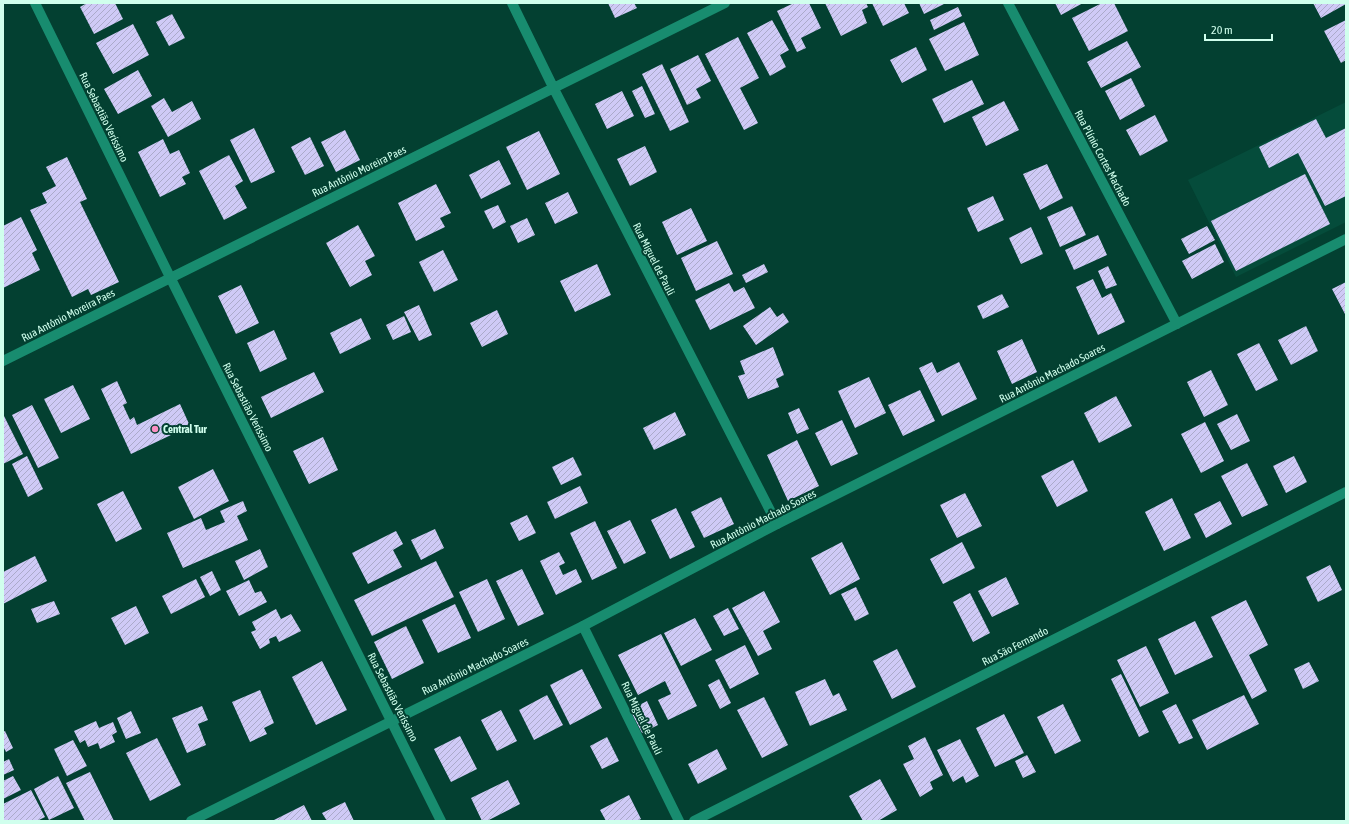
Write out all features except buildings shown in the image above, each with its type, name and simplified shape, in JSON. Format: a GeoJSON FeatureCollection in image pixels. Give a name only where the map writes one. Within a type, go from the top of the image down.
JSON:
{"type":"FeatureCollection","features":[{"type":"Feature","properties":{"kind":"street","name":"Rua Sebastião Veríssimo"},"geometry":{"type":"LineString","coordinates":[[35,3],[170,278],[392,720],[441,821]]}},
{"type":"Feature","properties":{"kind":"street","name":"Rua Miguel de Pauli"},"geometry":{"type":"LineString","coordinates":[[512,3],[554,89],[777,524]]}},
{"type":"Feature","properties":{"kind":"street","name":"Rua Antônio Moreira Paes"},"geometry":{"type":"LineString","coordinates":[[3,361],[725,3]]}},
{"type":"Feature","properties":{"kind":"street","name":"Rua Plínio Cortes Machado"},"geometry":{"type":"LineString","coordinates":[[1008,3],[1177,324]]}},
{"type":"Feature","properties":{"kind":"street","name":"Rua Antônio Machado Soares"},"geometry":{"type":"LineString","coordinates":[[191,821],[583,626],[777,524],[1346,239]]}},
{"type":"Feature","properties":{"kind":"street","name":"Rua São Fernando"},"geometry":{"type":"LineString","coordinates":[[694,821],[1346,492]]}},
{"type":"Feature","properties":{"kind":"street","name":"Rua Miguel de Pauli"},"geometry":{"type":"LineString","coordinates":[[583,626],[679,821]]}},
{"type":"Feature","properties":{"kind":"shaded area"},"geometry":{"type":"Polygon","coordinates":[[[1346,102],[1346,222],[1236,277],[1188,180],[1346,102]]]}},
{"type":"Feature","properties":{"kind":"place","name":"Central Tur"},"geometry":{"type":"Point","coordinates":[155,429]}}]}
